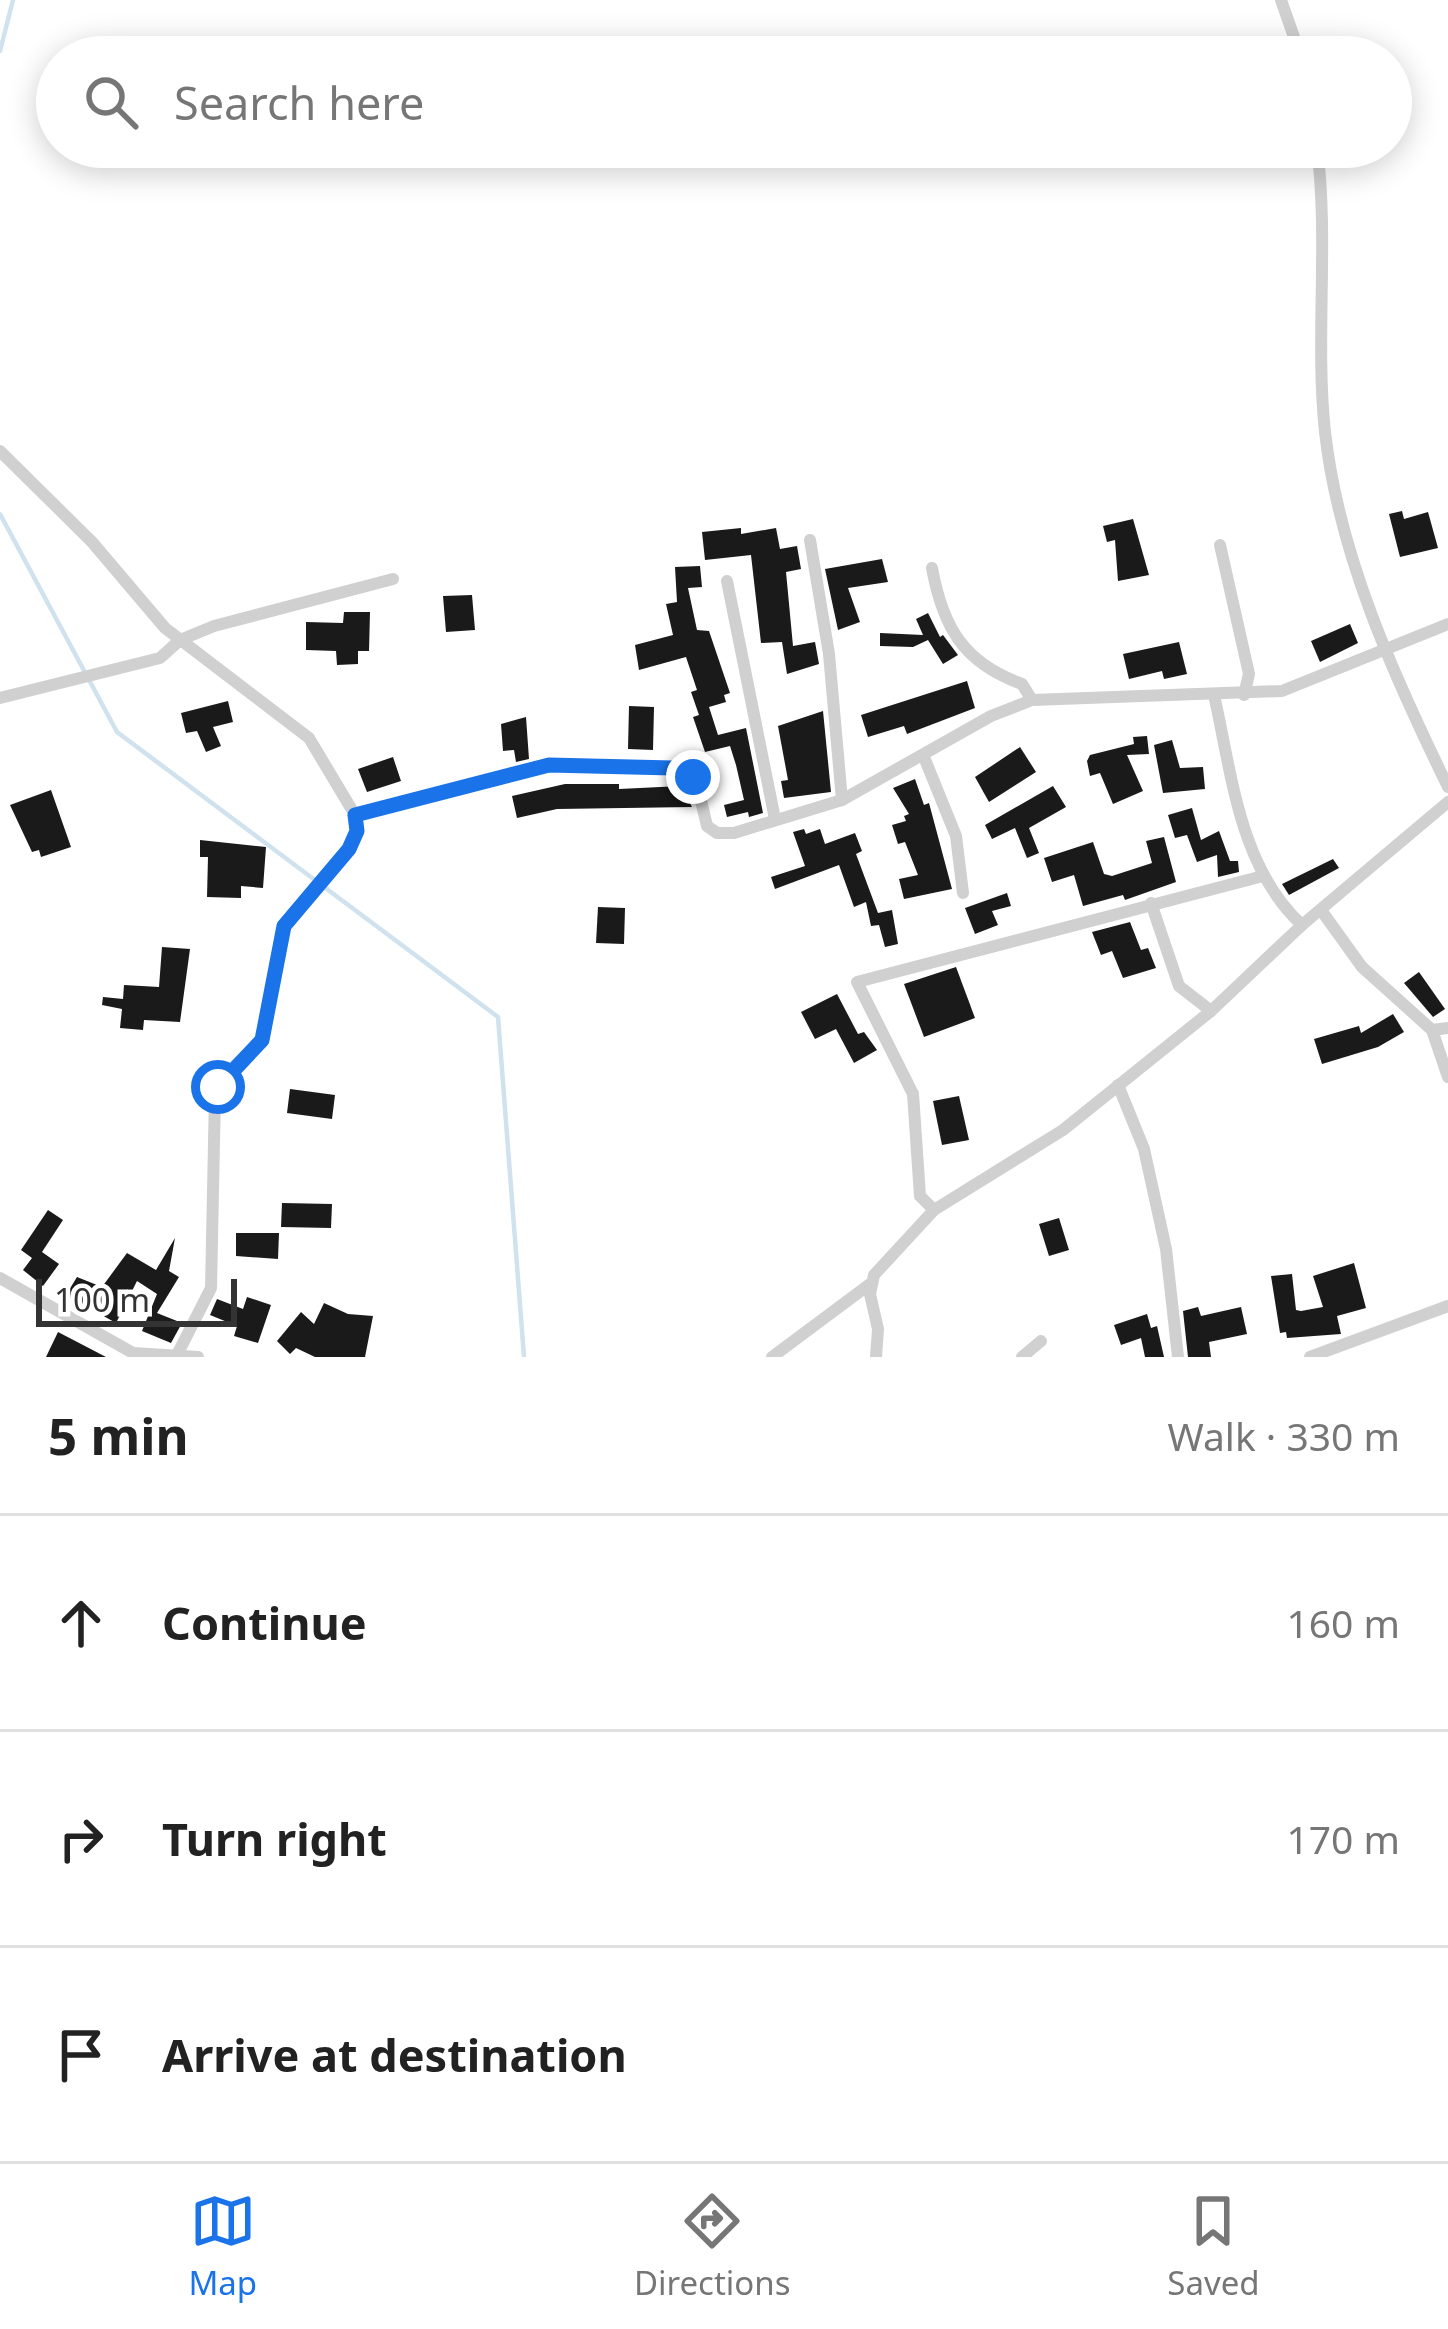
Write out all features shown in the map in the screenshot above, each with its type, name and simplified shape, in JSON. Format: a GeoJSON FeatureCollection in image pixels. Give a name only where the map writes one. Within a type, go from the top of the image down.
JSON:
{"type":"FeatureCollection","features":[{"type":"Feature","properties":{"kind":"street"},"geometry":{"type":"LineString","coordinates":[[1281,0],[1294,36]]}},
{"type":"Feature","properties":{"kind":"street"},"geometry":{"type":"LineString","coordinates":[[1318,168],[1322,377],[1331,476],[1385,648],[1448,787]]}},
{"type":"Feature","properties":{"kind":"street"},"geometry":{"type":"LineString","coordinates":[[0,451],[92,542],[180,640],[309,738],[355,815],[357,831],[349,849],[284,926],[262,1040],[228,1072],[215,1094],[212,1288],[178,1353]]}},
{"type":"Feature","properties":{"kind":"street"},"geometry":{"type":"LineString","coordinates":[[810,540],[829,654],[842,800]]}},
{"type":"Feature","properties":{"kind":"street"},"geometry":{"type":"LineString","coordinates":[[1220,544],[1249,674],[1244,695]]}},
{"type":"Feature","properties":{"kind":"street"},"geometry":{"type":"LineString","coordinates":[[932,568],[939,604],[968,651],[997,678],[1022,684],[1032,700]]}},
{"type":"Feature","properties":{"kind":"street"},"geometry":{"type":"LineString","coordinates":[[0,698],[160,658],[180,640],[214,626],[393,579]]}},
{"type":"Feature","properties":{"kind":"street"},"geometry":{"type":"LineString","coordinates":[[727,581],[775,819]]}},
{"type":"Feature","properties":{"kind":"street"},"geometry":{"type":"LineString","coordinates":[[355,815],[499,774],[581,764],[687,772],[697,784],[704,819],[718,833],[842,800],[991,716],[1032,700],[1282,691],[1448,624]]}},
{"type":"Feature","properties":{"kind":"street"},"geometry":{"type":"LineString","coordinates":[[1214,695],[1244,828],[1263,876],[1302,925]]}},
{"type":"Feature","properties":{"kind":"street"},"geometry":{"type":"LineString","coordinates":[[924,757],[956,836],[963,893]]}},
{"type":"Feature","properties":{"kind":"street"},"geometry":{"type":"LineString","coordinates":[[772,1357],[870,1284],[934,1210],[1044,1143],[1211,1011],[1302,925],[1448,802]]}},
{"type":"Feature","properties":{"kind":"street"},"geometry":{"type":"LineString","coordinates":[[934,1210],[920,1196],[913,1094],[857,982],[1263,876]]}},
{"type":"Feature","properties":{"kind":"street"},"geometry":{"type":"LineString","coordinates":[[1151,903],[1163,951],[1179,986],[1211,1011]]}},
{"type":"Feature","properties":{"kind":"street"},"geometry":{"type":"LineString","coordinates":[[1322,910],[1362,967],[1432,1030],[1448,1077]]}},
{"type":"Feature","properties":{"kind":"street"},"geometry":{"type":"LineString","coordinates":[[1432,1030],[1448,1028]]}},
{"type":"Feature","properties":{"kind":"street"},"geometry":{"type":"LineString","coordinates":[[1118,1084],[1144,1149],[1166,1249],[1178,1357]]}},
{"type":"Feature","properties":{"kind":"street"},"geometry":{"type":"LineString","coordinates":[[0,1278],[134,1353],[198,1357]]}},
{"type":"Feature","properties":{"kind":"street"},"geometry":{"type":"LineString","coordinates":[[870,1284],[876,1357]]}},
{"type":"Feature","properties":{"kind":"street"},"geometry":{"type":"LineString","coordinates":[[1310,1357],[1448,1306]]}},
{"type":"Feature","properties":{"kind":"street"},"geometry":{"type":"LineString","coordinates":[[1022,1357],[1041,1341]]}},
{"type":"Feature","properties":{"kind":"building"},"geometry":{"type":"Polygon","coordinates":[[[1402,511],[1404,519],[1428,512],[1438,548],[1400,557],[1389,514],[1402,511]]]}},
{"type":"Feature","properties":{"kind":"building"},"geometry":{"type":"Polygon","coordinates":[[[1133,519],[1149,575],[1118,581],[1115,540],[1107,542],[1103,526],[1133,519]]]}},
{"type":"Feature","properties":{"kind":"building"},"geometry":{"type":"Polygon","coordinates":[[[741,528],[741,534],[776,528],[780,549],[797,546],[801,569],[786,572],[793,646],[815,642],[819,664],[787,674],[782,642],[761,643],[751,555],[705,560],[702,532],[741,528]]]}},
{"type":"Feature","properties":{"kind":"building"},"geometry":{"type":"Polygon","coordinates":[[[882,559],[888,582],[848,588],[860,622],[838,630],[825,569],[882,559]]]}},
{"type":"Feature","properties":{"kind":"building"},"geometry":{"type":"Polygon","coordinates":[[[700,566],[702,587],[688,588],[697,630],[709,631],[730,693],[724,695],[726,702],[709,707],[718,735],[746,728],[763,813],[749,817],[748,812],[727,817],[724,805],[744,800],[736,765],[730,746],[705,752],[693,717],[699,715],[691,692],[697,690],[686,657],[639,670],[635,645],[673,635],[666,604],[677,602],[675,567],[700,566]]]}},
{"type":"Feature","properties":{"kind":"building"},"geometry":{"type":"Polygon","coordinates":[[[472,595],[475,630],[446,632],[443,596],[472,595]]]}},
{"type":"Feature","properties":{"kind":"building"},"geometry":{"type":"Polygon","coordinates":[[[344,612],[370,612],[369,651],[358,651],[358,664],[337,665],[336,651],[306,650],[306,622],[343,623],[344,612]]]}},
{"type":"Feature","properties":{"kind":"building"},"geometry":{"type":"Polygon","coordinates":[[[928,613],[940,637],[958,655],[943,664],[928,640],[913,647],[880,646],[880,633],[923,635],[916,619],[928,613]]]}},
{"type":"Feature","properties":{"kind":"building"},"geometry":{"type":"Polygon","coordinates":[[[1350,624],[1358,643],[1320,662],[1311,641],[1350,624]]]}},
{"type":"Feature","properties":{"kind":"building"},"geometry":{"type":"Polygon","coordinates":[[[1179,642],[1187,674],[1164,679],[1162,671],[1129,679],[1123,654],[1179,642]]]}},
{"type":"Feature","properties":{"kind":"building"},"geometry":{"type":"Polygon","coordinates":[[[967,681],[975,708],[907,734],[904,726],[868,737],[861,715],[967,681]]]}},
{"type":"Feature","properties":{"kind":"building"},"geometry":{"type":"Polygon","coordinates":[[[228,701],[233,722],[213,727],[221,746],[206,752],[197,731],[186,733],[181,713],[228,701]]]}},
{"type":"Feature","properties":{"kind":"building"},"geometry":{"type":"Polygon","coordinates":[[[629,706],[654,707],[653,750],[628,749],[629,706]]]}},
{"type":"Feature","properties":{"kind":"building"},"geometry":{"type":"Polygon","coordinates":[[[823,711],[831,792],[784,798],[781,781],[788,780],[778,726],[823,711]]]}},
{"type":"Feature","properties":{"kind":"building"},"geometry":{"type":"Polygon","coordinates":[[[526,717],[529,759],[516,762],[514,750],[503,751],[501,724],[526,717]]]}},
{"type":"Feature","properties":{"kind":"building"},"geometry":{"type":"Polygon","coordinates":[[[1147,736],[1149,754],[1127,755],[1143,791],[1113,804],[1100,773],[1090,776],[1090,755],[1147,736]]]}},
{"type":"Feature","properties":{"kind":"building"},"geometry":{"type":"Polygon","coordinates":[[[1172,740],[1180,768],[1203,767],[1205,789],[1163,793],[1154,745],[1172,740]]]}},
{"type":"Feature","properties":{"kind":"building"},"geometry":{"type":"Polygon","coordinates":[[[1020,747],[1036,772],[989,802],[975,777],[1020,747]]]}},
{"type":"Feature","properties":{"kind":"building"},"geometry":{"type":"Polygon","coordinates":[[[393,757],[401,781],[367,792],[358,769],[393,757]]]}},
{"type":"Feature","properties":{"kind":"building"},"geometry":{"type":"Polygon","coordinates":[[[915,779],[924,805],[929,803],[952,889],[904,899],[899,879],[918,875],[905,842],[898,844],[892,825],[906,821],[904,816],[909,814],[893,788],[915,779]]]}},
{"type":"Feature","properties":{"kind":"building"},"geometry":{"type":"Polygon","coordinates":[[[565,784],[619,784],[619,789],[681,786],[692,807],[557,809],[517,818],[512,796],[565,784]]]}},
{"type":"Feature","properties":{"kind":"building"},"geometry":{"type":"Polygon","coordinates":[[[1053,786],[1066,807],[1029,828],[1039,853],[1027,858],[1015,828],[992,839],[985,825],[1053,786]]]}},
{"type":"Feature","properties":{"kind":"building"},"geometry":{"type":"Polygon","coordinates":[[[51,790],[71,847],[41,857],[39,850],[32,852],[10,805],[51,790]]]}},
{"type":"Feature","properties":{"kind":"building"},"geometry":{"type":"Polygon","coordinates":[[[1192,808],[1201,840],[1219,831],[1230,861],[1238,861],[1239,872],[1218,877],[1217,855],[1197,862],[1187,835],[1175,838],[1168,815],[1192,808]]]}},
{"type":"Feature","properties":{"kind":"building"},"geometry":{"type":"Polygon","coordinates":[[[804,829],[806,834],[820,829],[825,844],[855,833],[862,851],[856,854],[878,913],[892,910],[898,944],[885,947],[879,925],[871,926],[866,902],[854,907],[839,865],[775,889],[771,877],[805,866],[793,832],[804,829]]]}},
{"type":"Feature","properties":{"kind":"building"},"geometry":{"type":"Polygon","coordinates":[[[1164,837],[1176,882],[1125,900],[1123,895],[1083,906],[1074,875],[1052,882],[1044,858],[1093,842],[1104,874],[1112,876],[1152,863],[1146,841],[1164,837]]]}},
{"type":"Feature","properties":{"kind":"building"},"geometry":{"type":"Polygon","coordinates":[[[200,840],[266,847],[263,888],[241,886],[241,898],[207,897],[208,857],[200,857],[200,840]]]}},
{"type":"Feature","properties":{"kind":"building"},"geometry":{"type":"Polygon","coordinates":[[[1333,859],[1339,868],[1289,895],[1282,884],[1333,859]]]}},
{"type":"Feature","properties":{"kind":"building"},"geometry":{"type":"Polygon","coordinates":[[[1007,893],[1011,906],[992,911],[998,925],[975,934],[965,908],[1007,893]]]}},
{"type":"Feature","properties":{"kind":"building"},"geometry":{"type":"Polygon","coordinates":[[[598,907],[625,908],[624,944],[596,943],[598,907]]]}},
{"type":"Feature","properties":{"kind":"building"},"geometry":{"type":"Polygon","coordinates":[[[1130,922],[1141,950],[1148,948],[1156,968],[1123,978],[1112,951],[1101,955],[1092,932],[1130,922]]]}},
{"type":"Feature","properties":{"kind":"building"},"geometry":{"type":"Polygon","coordinates":[[[162,947],[190,949],[180,1022],[144,1020],[143,1030],[120,1028],[122,1009],[102,1005],[103,997],[123,999],[124,985],[159,987],[162,947]]]}},
{"type":"Feature","properties":{"kind":"building"},"geometry":{"type":"Polygon","coordinates":[[[956,967],[975,1018],[924,1037],[904,984],[956,967]]]}},
{"type":"Feature","properties":{"kind":"building"},"geometry":{"type":"Polygon","coordinates":[[[1419,972],[1445,1009],[1433,1017],[1404,983],[1419,972]]]}},
{"type":"Feature","properties":{"kind":"building"},"geometry":{"type":"Polygon","coordinates":[[[837,994],[858,1034],[864,1032],[877,1050],[854,1063],[836,1029],[815,1039],[801,1012],[837,994]]]}},
{"type":"Feature","properties":{"kind":"building"},"geometry":{"type":"Polygon","coordinates":[[[1393,1014],[1404,1032],[1378,1047],[1322,1064],[1314,1039],[1359,1026],[1361,1033],[1393,1014]]]}},
{"type":"Feature","properties":{"kind":"building"},"geometry":{"type":"Polygon","coordinates":[[[290,1089],[335,1095],[332,1119],[287,1113],[290,1089]]]}},
{"type":"Feature","properties":{"kind":"building"},"geometry":{"type":"Polygon","coordinates":[[[959,1096],[969,1140],[942,1145],[933,1101],[959,1096]]]}},
{"type":"Feature","properties":{"kind":"building"},"geometry":{"type":"Polygon","coordinates":[[[282,1203],[332,1204],[331,1228],[281,1227],[282,1203]]]}},
{"type":"Feature","properties":{"kind":"building"},"geometry":{"type":"Polygon","coordinates":[[[48,1210],[63,1220],[42,1252],[59,1264],[43,1286],[23,1270],[32,1258],[21,1250],[48,1210]]]}},
{"type":"Feature","properties":{"kind":"building"},"geometry":{"type":"Polygon","coordinates":[[[1059,1218],[1069,1250],[1049,1256],[1039,1224],[1059,1218]]]}},
{"type":"Feature","properties":{"kind":"building"},"geometry":{"type":"Polygon","coordinates":[[[236,1233],[279,1233],[278,1259],[236,1256],[236,1233]]]}},
{"type":"Feature","properties":{"kind":"building"},"geometry":{"type":"Polygon","coordinates":[[[175,1238],[169,1271],[179,1277],[157,1313],[182,1323],[171,1343],[142,1331],[157,1294],[137,1281],[116,1323],[66,1295],[77,1277],[102,1287],[127,1253],[156,1270],[175,1238]]]}},
{"type":"Feature","properties":{"kind":"building"},"geometry":{"type":"Polygon","coordinates":[[[1354,1263],[1366,1308],[1337,1316],[1341,1334],[1287,1338],[1286,1332],[1280,1333],[1271,1276],[1292,1274],[1296,1310],[1301,1311],[1323,1307],[1313,1276],[1354,1263]]]}},
{"type":"Feature","properties":{"kind":"building"},"geometry":{"type":"Polygon","coordinates":[[[247,1297],[271,1305],[258,1343],[234,1336],[237,1326],[210,1315],[217,1299],[243,1309],[247,1297]]]}},
{"type":"Feature","properties":{"kind":"building"},"geometry":{"type":"Polygon","coordinates":[[[324,1303],[348,1314],[373,1316],[365,1357],[315,1357],[296,1348],[290,1354],[277,1341],[301,1312],[314,1324],[324,1303]]]}},
{"type":"Feature","properties":{"kind":"building"},"geometry":{"type":"Polygon","coordinates":[[[1198,1307],[1201,1316],[1241,1307],[1247,1334],[1209,1342],[1211,1357],[1188,1357],[1183,1311],[1198,1307]]]}},
{"type":"Feature","properties":{"kind":"building"},"geometry":{"type":"Polygon","coordinates":[[[1147,1314],[1151,1328],[1157,1326],[1164,1357],[1145,1357],[1141,1338],[1121,1345],[1114,1325],[1147,1314]]]}},
{"type":"Feature","properties":{"kind":"building"},"geometry":{"type":"Polygon","coordinates":[[[58,1332],[83,1345],[106,1357],[46,1357],[58,1332]]]}},
{"type":"Feature","properties":{"kind":"waterway"},"geometry":{"type":"LineString","coordinates":[[0,51],[13,0]]}},
{"type":"Feature","properties":{"kind":"waterway"},"geometry":{"type":"LineString","coordinates":[[0,514],[117,732],[498,1017],[524,1357]]}},
{"type":"Feature","properties":{"kind":"route"},"geometry":{"type":"LineString","coordinates":[[218,1087],[262,1040],[274,957],[284,926],[306,893],[349,849],[357,831],[355,815],[499,774],[549,765],[673,768],[693,777]]}}]}
